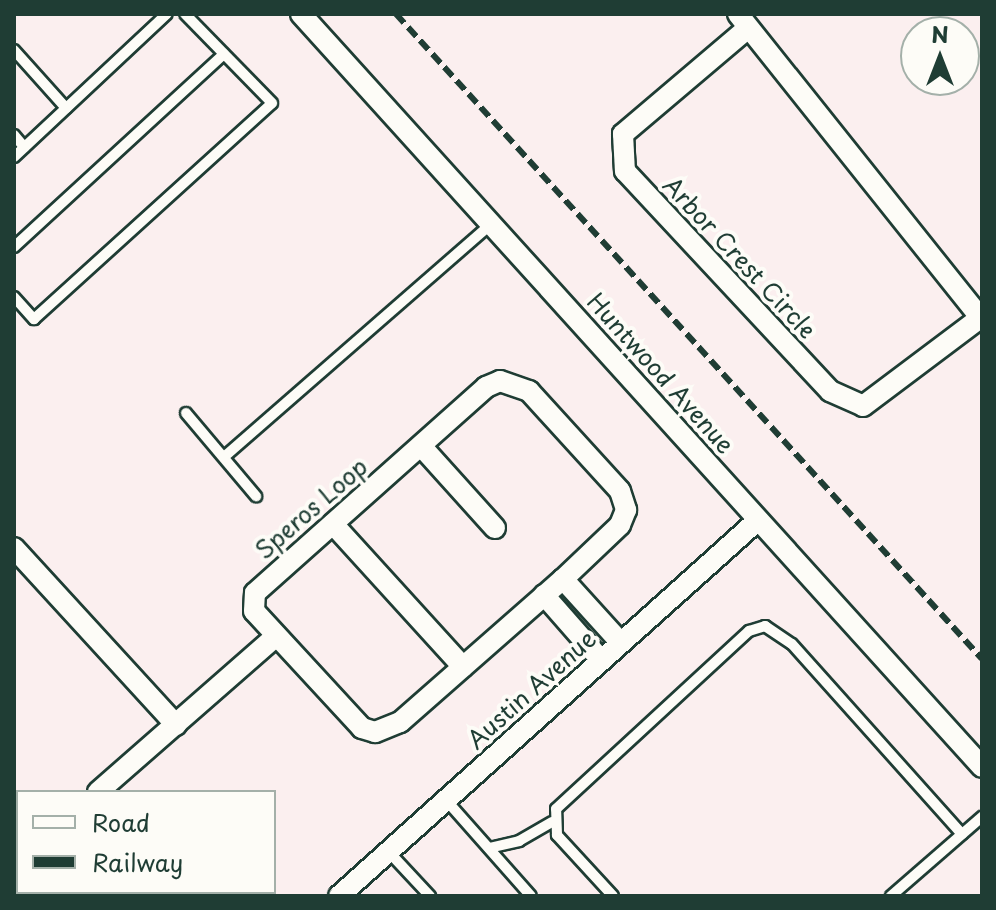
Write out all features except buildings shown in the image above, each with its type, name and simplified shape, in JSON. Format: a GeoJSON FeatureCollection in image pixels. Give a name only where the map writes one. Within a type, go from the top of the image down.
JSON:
{"type":"FeatureCollection","features":[{"type":"Feature","properties":{"kind":"street","name":"Huntwood Avenue"},"geometry":{"type":"LineString","coordinates":[[301,14],[982,767]]}},
{"type":"Feature","properties":{"kind":"street"},"geometry":{"type":"LineString","coordinates":[[743,21],[981,319]]}},
{"type":"Feature","properties":{"kind":"street","name":"Arbor Crest Circle"},"geometry":{"type":"LineString","coordinates":[[743,21],[623,134],[625,171],[830,391],[863,406],[981,319]]}},
{"type":"Feature","properties":{"kind":"street","name":"Speros Loop"},"geometry":{"type":"LineString","coordinates":[[500,381],[529,391],[620,491],[626,510],[620,525],[563,579],[400,722],[375,732],[351,719],[254,611],[255,593],[333,524],[486,387],[500,381]]}},
{"type":"Feature","properties":{"kind":"street"},"geometry":{"type":"LineString","coordinates":[[422,447],[495,528]]}},
{"type":"Feature","properties":{"kind":"street","name":"Austin Avenue"},"geometry":{"type":"LineString","coordinates":[[339,896],[758,520]]}},
{"type":"Feature","properties":{"kind":"street"},"geometry":{"type":"LineString","coordinates":[[333,524],[463,667]]}},
{"type":"Feature","properties":{"kind":"street"},"geometry":{"type":"LineString","coordinates":[[14,548],[176,725]]}},
{"type":"Feature","properties":{"kind":"street"},"geometry":{"type":"LineString","coordinates":[[563,579],[621,643]]}},
{"type":"Feature","properties":{"kind":"street"},"geometry":{"type":"LineString","coordinates":[[544,595],[601,660]]}},
{"type":"Feature","properties":{"kind":"street"},"geometry":{"type":"LineString","coordinates":[[100,790],[276,636]]}},
{"type":"Feature","properties":{"kind":"lane"},"geometry":{"type":"LineString","coordinates":[[14,157],[167,14]]}},
{"type":"Feature","properties":{"kind":"lane"},"geometry":{"type":"LineString","coordinates":[[14,297],[34,319],[272,103],[185,14]]}},
{"type":"Feature","properties":{"kind":"lane"},"geometry":{"type":"LineString","coordinates":[[14,50],[66,108]]}},
{"type":"Feature","properties":{"kind":"lane"},"geometry":{"type":"LineString","coordinates":[[14,247],[224,54]]}},
{"type":"Feature","properties":{"kind":"lane"},"geometry":{"type":"LineString","coordinates":[[14,135],[24,147]]}},
{"type":"Feature","properties":{"kind":"lane"},"geometry":{"type":"LineString","coordinates":[[224,457],[491,224]]}},
{"type":"Feature","properties":{"kind":"lane"},"geometry":{"type":"LineString","coordinates":[[186,413],[256,496]]}},
{"type":"Feature","properties":{"kind":"lane"},"geometry":{"type":"LineString","coordinates":[[489,848],[519,841],[552,822],[556,809],[726,652],[765,626],[792,644],[962,834]]}},
{"type":"Feature","properties":{"kind":"lane"},"geometry":{"type":"LineString","coordinates":[[446,800],[531,896]]}},
{"type":"Feature","properties":{"kind":"lane"},"geometry":{"type":"LineString","coordinates":[[891,896],[982,817]]}},
{"type":"Feature","properties":{"kind":"lane"},"geometry":{"type":"LineString","coordinates":[[552,822],[613,896]]}},
{"type":"Feature","properties":{"kind":"lane"},"geometry":{"type":"LineString","coordinates":[[388,851],[430,896]]}},
{"type":"Feature","properties":{"kind":"railway"},"geometry":{"type":"LineString","coordinates":[[396,14],[982,659]]}}]}
